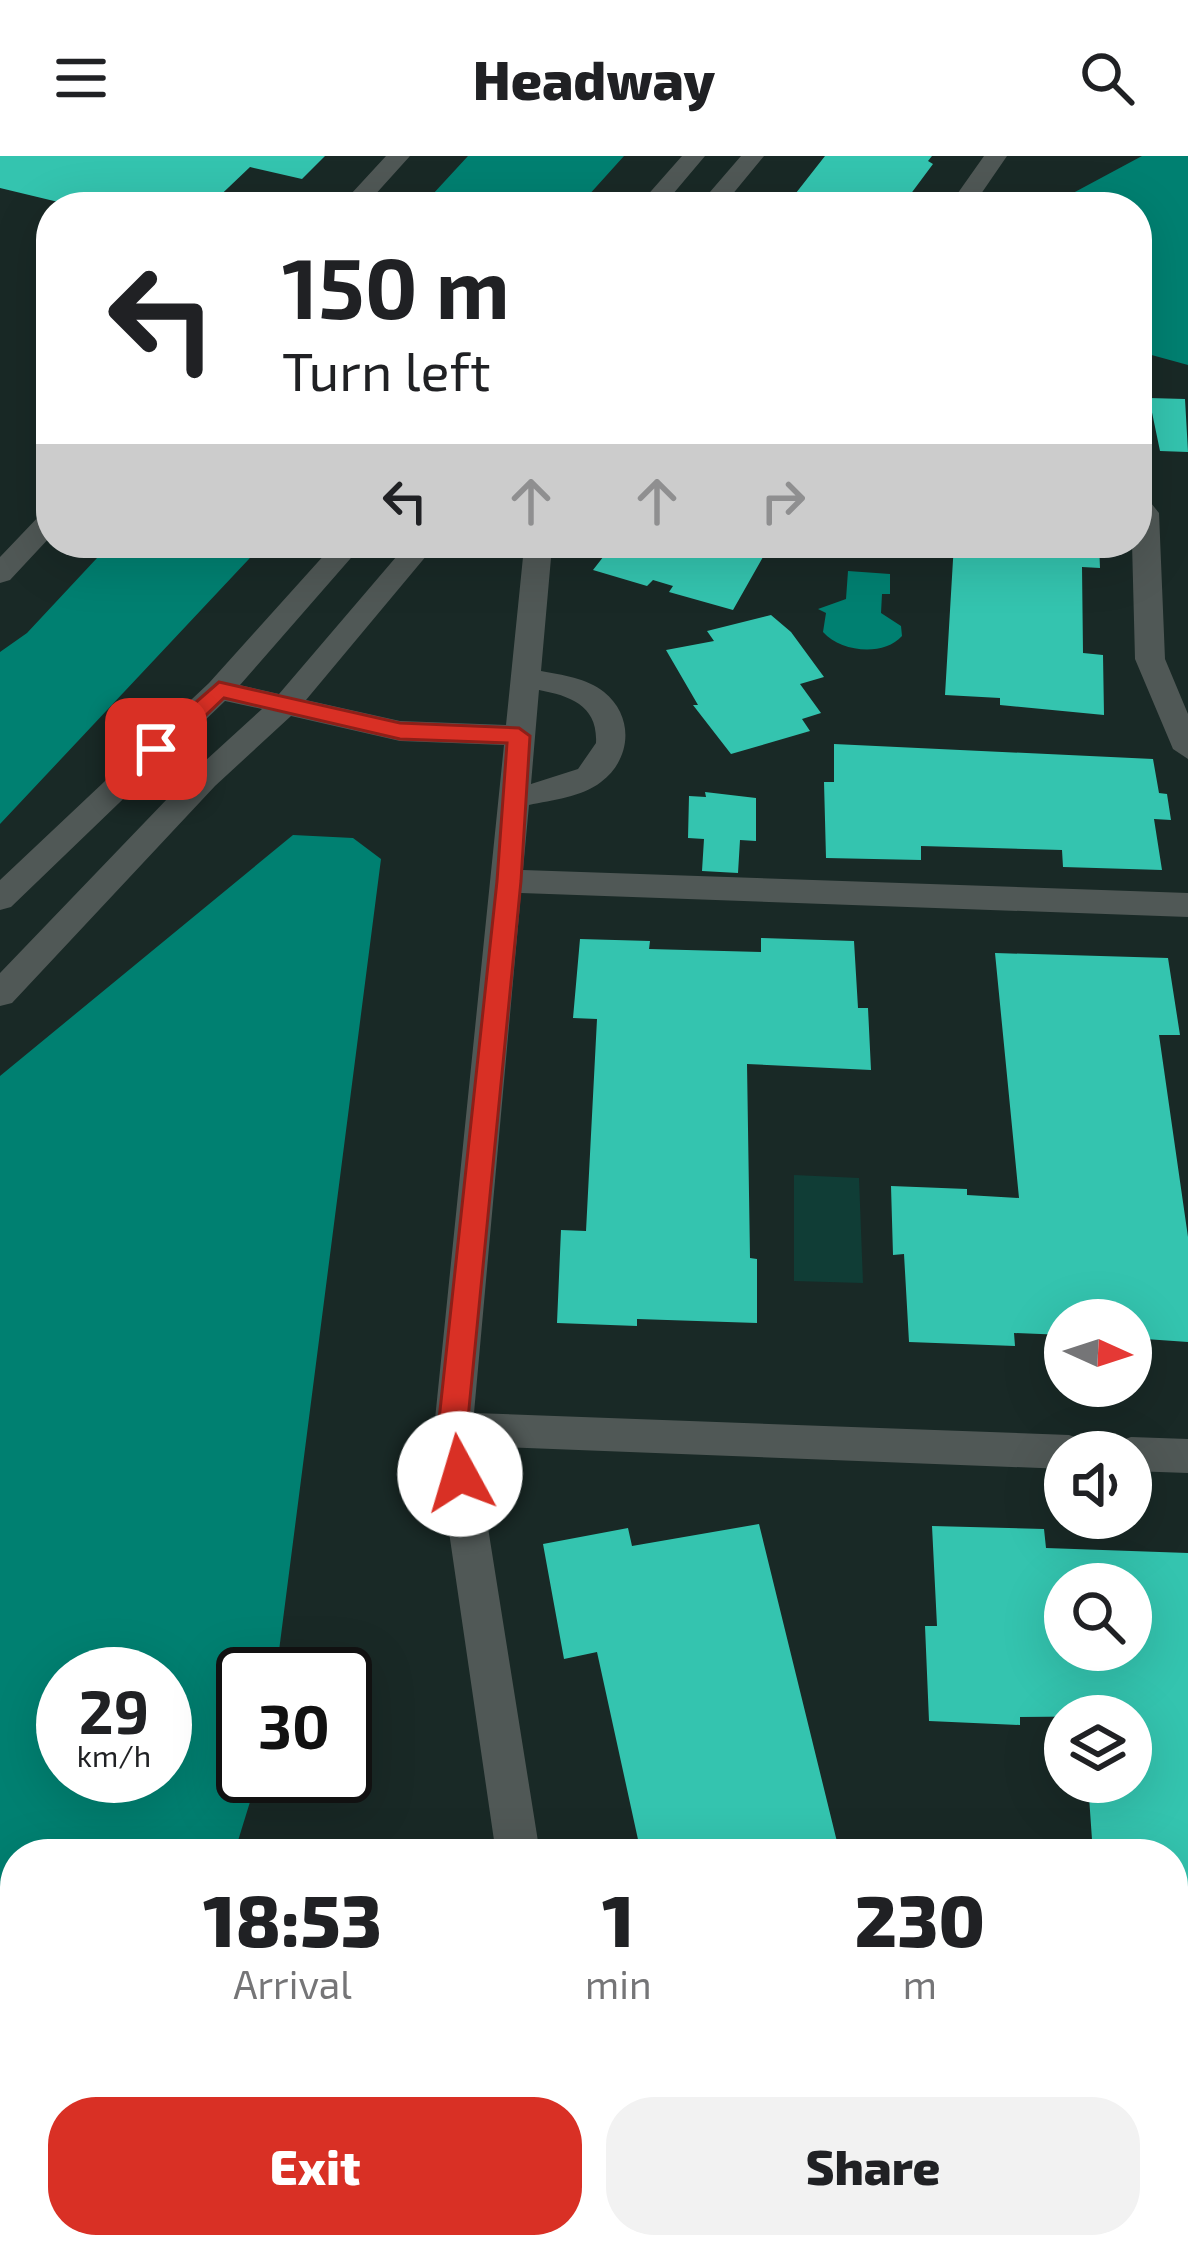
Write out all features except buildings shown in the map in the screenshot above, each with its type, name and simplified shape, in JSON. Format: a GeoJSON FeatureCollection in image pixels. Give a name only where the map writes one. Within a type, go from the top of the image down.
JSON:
{"type":"FeatureCollection","features":[{"type":"Feature","properties":{"kind":"street"},"geometry":{"type":"LineString","coordinates":[[365,192],[399,156]]}},
{"type":"Feature","properties":{"kind":"street"},"geometry":{"type":"LineString","coordinates":[[662,192],[694,156]]}},
{"type":"Feature","properties":{"kind":"street"},"geometry":{"type":"LineString","coordinates":[[722,192],[752,156]]}},
{"type":"Feature","properties":{"kind":"street"},"geometry":{"type":"LineString","coordinates":[[971,192],[996,156]]}},
{"type":"Feature","properties":{"kind":"street"},"geometry":{"type":"LineString","coordinates":[[0,574],[36,536]]}},
{"type":"Feature","properties":{"kind":"street"},"geometry":{"type":"LineString","coordinates":[[0,899],[219,690],[337,558]]}},
{"type":"Feature","properties":{"kind":"street"},"geometry":{"type":"LineString","coordinates":[[0,994],[204,778],[287,703],[410,558]]}},
{"type":"Feature","properties":{"kind":"street"},"geometry":{"type":"LineString","coordinates":[[516,1839],[453,1429],[537,558]]}},
{"type":"Feature","properties":{"kind":"street"},"geometry":{"type":"LineString","coordinates":[[1147,558],[1150,659],[1188,749]]}},
{"type":"Feature","properties":{"kind":"street"},"geometry":{"type":"LineString","coordinates":[[514,798],[586,778],[605,760],[614,735],[606,711],[581,691],[524,677]]}},
{"type":"Feature","properties":{"kind":"street"},"geometry":{"type":"LineString","coordinates":[[219,690],[400,731],[519,736]]}},
{"type":"Feature","properties":{"kind":"street"},"geometry":{"type":"LineString","coordinates":[[509,881],[1188,905]]}},
{"type":"Feature","properties":{"kind":"street"},"geometry":{"type":"LineString","coordinates":[[453,1429],[1044,1451]]}},
{"type":"Feature","properties":{"kind":"street"},"geometry":{"type":"LineString","coordinates":[[1152,1455],[1188,1456]]}},
{"type":"Feature","properties":{"kind":"shaded area"},"geometry":{"type":"Polygon","coordinates":[[[468,156],[624,156],[592,192],[435,192],[468,156]]]}},
{"type":"Feature","properties":{"kind":"shaded area"},"geometry":{"type":"Polygon","coordinates":[[[1142,156],[1188,156],[1188,365],[1152,355],[1152,192],[1075,192],[1142,156]]]}},
{"type":"Feature","properties":{"kind":"shaded area"},"geometry":{"type":"Polygon","coordinates":[[[97,558],[250,558],[0,824],[0,652],[27,633],[97,558]]]}},
{"type":"Feature","properties":{"kind":"shaded area"},"geometry":{"type":"Polygon","coordinates":[[[848,571],[890,574],[890,594],[882,594],[881,613],[901,626],[902,636],[894,643],[851,648],[823,632],[826,613],[818,609],[846,599],[848,571]]]}},
{"type":"Feature","properties":{"kind":"shaded area"},"geometry":{"type":"Polygon","coordinates":[[[293,835],[353,838],[381,859],[279,1647],[216,1647],[216,1803],[250,1803],[239,1839],[0,1839],[0,1076],[293,835]]]}},
{"type":"Feature","properties":{"kind":"shaded area"},"geometry":{"type":"Polygon","coordinates":[[[794,1175],[859,1178],[863,1283],[794,1281],[794,1175]]]}},
{"type":"Feature","properties":{"kind":"route"},"geometry":{"type":"LineString","coordinates":[[156,749],[219,690],[400,731],[519,736],[509,881],[453,1429],[460,1474]]}}]}
